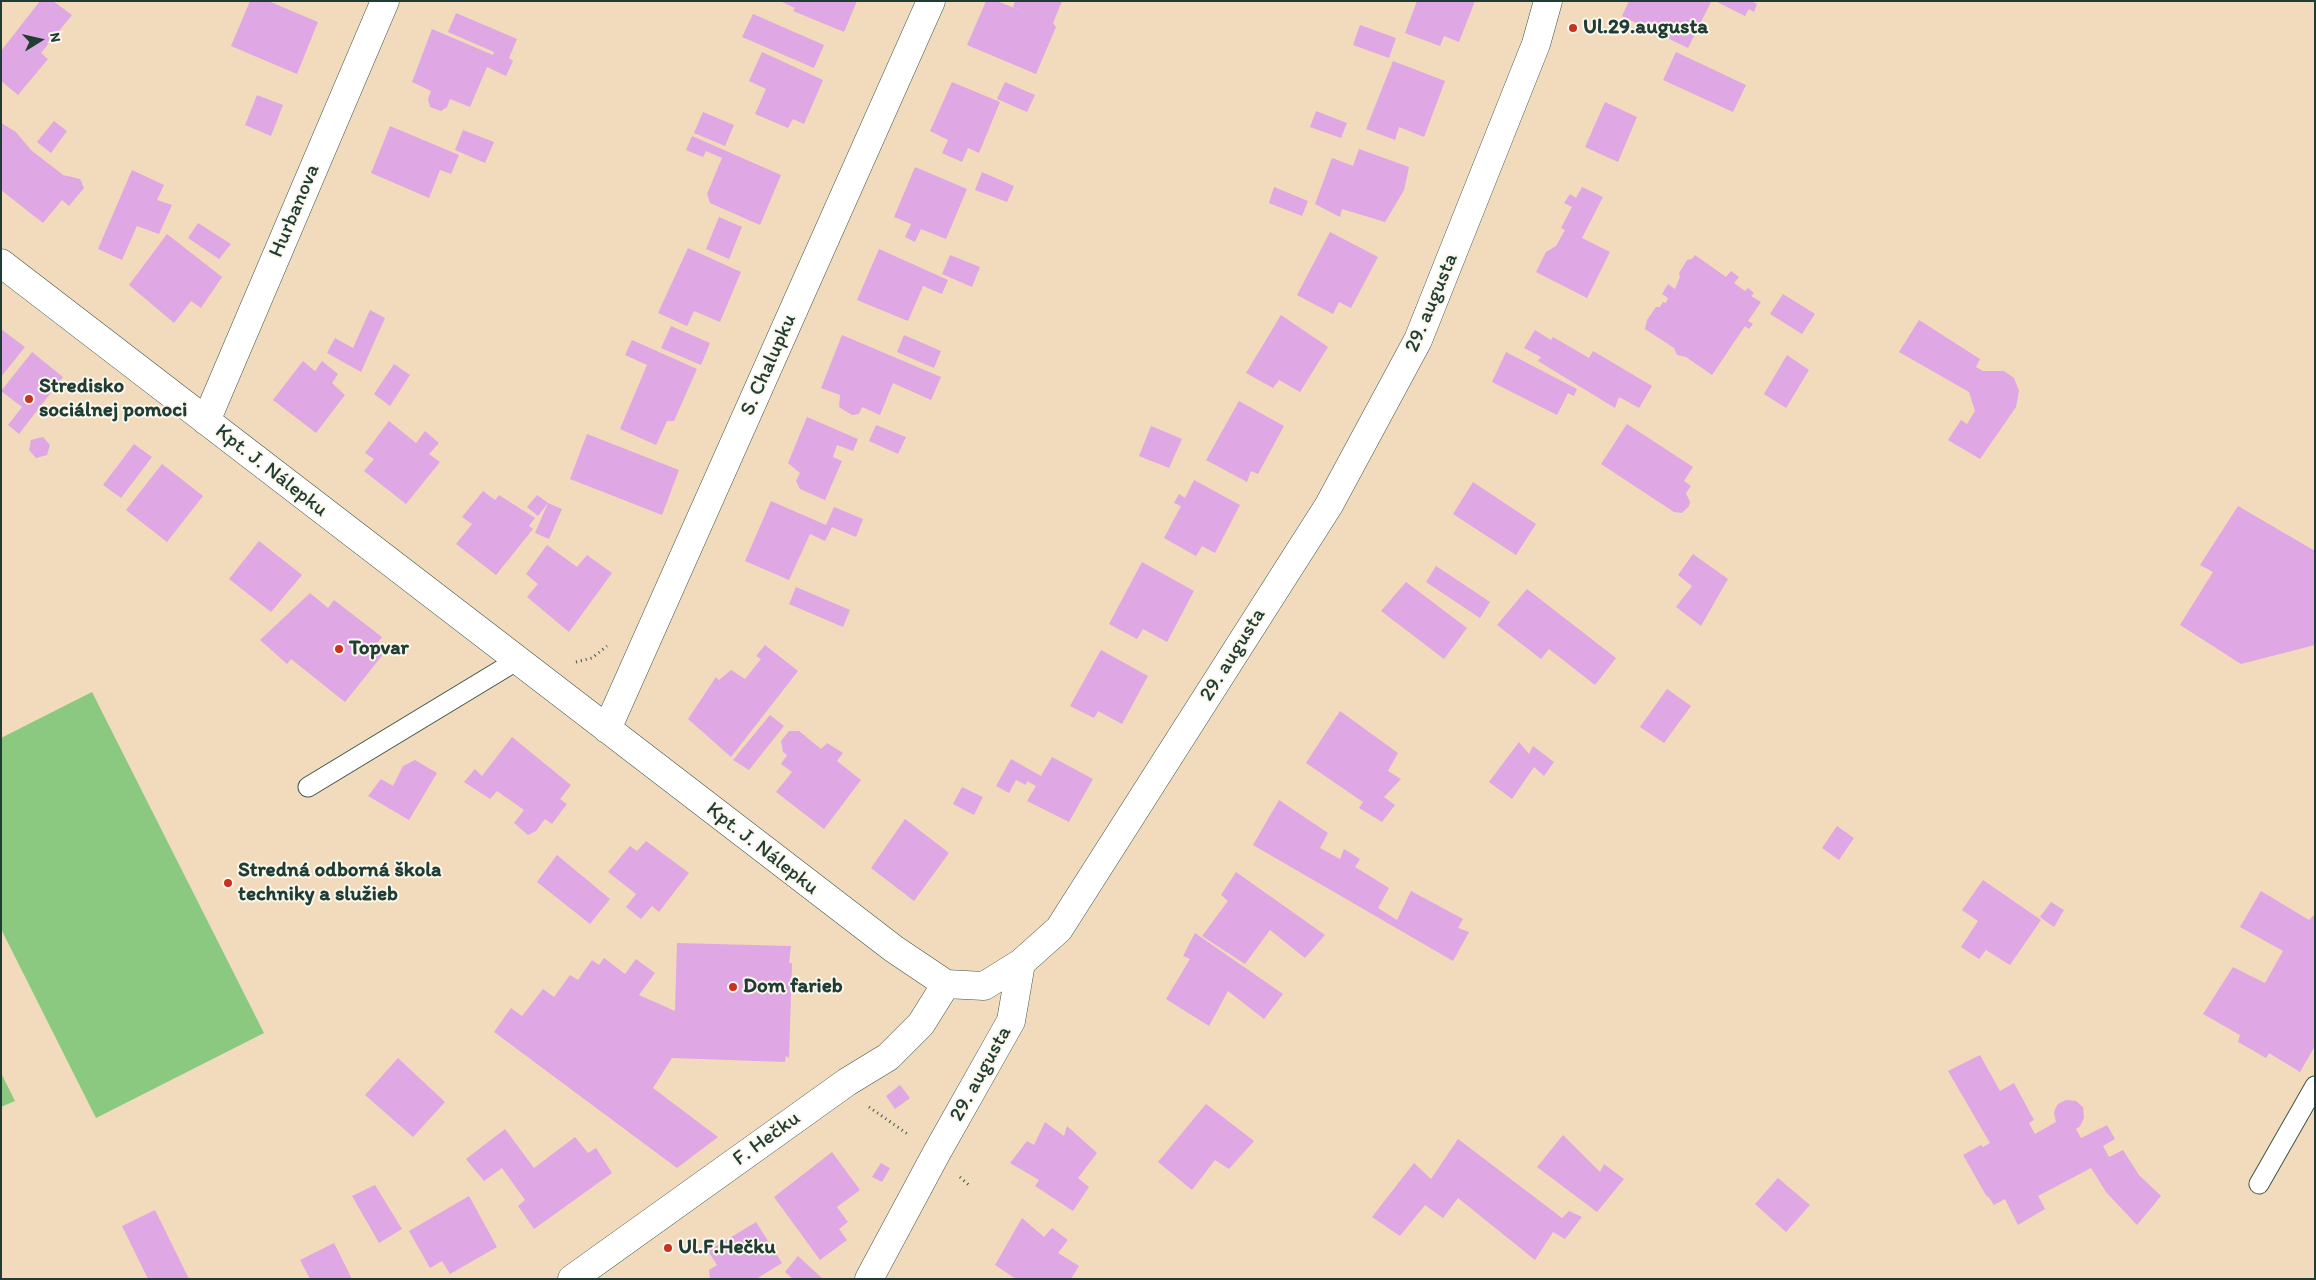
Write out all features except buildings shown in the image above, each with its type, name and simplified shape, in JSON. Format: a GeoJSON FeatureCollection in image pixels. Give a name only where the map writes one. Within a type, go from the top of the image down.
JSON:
{"type":"FeatureCollection","features":[{"type":"Feature","properties":{"kind":"street","name":"Hurbanova"},"geometry":{"type":"LineString","coordinates":[[206,421],[385,1]]}},
{"type":"Feature","properties":{"kind":"street","name":"S. Chalupku"},"geometry":{"type":"LineString","coordinates":[[607,729],[931,1]]}},
{"type":"Feature","properties":{"kind":"street","name":"29. augusta"},"geometry":{"type":"LineString","coordinates":[[870,1279],[936,1154],[1011,1021],[1021,964],[1059,930],[1329,505],[1418,340],[1536,44],[1548,1]]}},
{"type":"Feature","properties":{"kind":"street","name":"Kpt. J. Nálepku"},"geometry":{"type":"LineString","coordinates":[[1,263],[516,661],[894,949],[946,984]]}},
{"type":"Feature","properties":{"kind":"street"},"geometry":{"type":"LineString","coordinates":[[946,984],[984,986],[1021,964]]}},
{"type":"Feature","properties":{"kind":"street","name":"F. Hečku"},"geometry":{"type":"LineString","coordinates":[[572,1279],[848,1082],[888,1057],[921,1024],[946,984]]}},
{"type":"Feature","properties":{"kind":"lane"},"geometry":{"type":"LineString","coordinates":[[308,787],[516,661]]}},
{"type":"Feature","properties":{"kind":"lane"},"geometry":{"type":"LineString","coordinates":[[2259,1184],[2315,1086]]}},
{"type":"Feature","properties":{"kind":"path"},"geometry":{"type":"LineString","coordinates":[[571,663],[592,658],[614,641]]}},
{"type":"Feature","properties":{"kind":"green space"},"geometry":{"type":"Polygon","coordinates":[[[92,692],[264,1033],[96,1118],[1,929],[1,738],[92,692]]]}},
{"type":"Feature","properties":{"kind":"green space"},"geometry":{"type":"Polygon","coordinates":[[[1,1073],[15,1101],[1,1107],[1,1073]]]}},
{"type":"Feature","properties":{"kind":"place","name":"Ul.29.augusta"},"geometry":{"type":"Point","coordinates":[1573,28]}},
{"type":"Feature","properties":{"kind":"place","name":"Stredisko sociálnej pomoci"},"geometry":{"type":"Point","coordinates":[29,399]}},
{"type":"Feature","properties":{"kind":"place","name":"Topvar"},"geometry":{"type":"Point","coordinates":[339,649]}},
{"type":"Feature","properties":{"kind":"place","name":"Stredná odborná škola techniky a služieb"},"geometry":{"type":"Point","coordinates":[228,883]}},
{"type":"Feature","properties":{"kind":"place","name":"Dom farieb"},"geometry":{"type":"Point","coordinates":[733,987]}},
{"type":"Feature","properties":{"kind":"place","name":"Ul.F.Hečku"},"geometry":{"type":"Point","coordinates":[668,1248]}}]}
